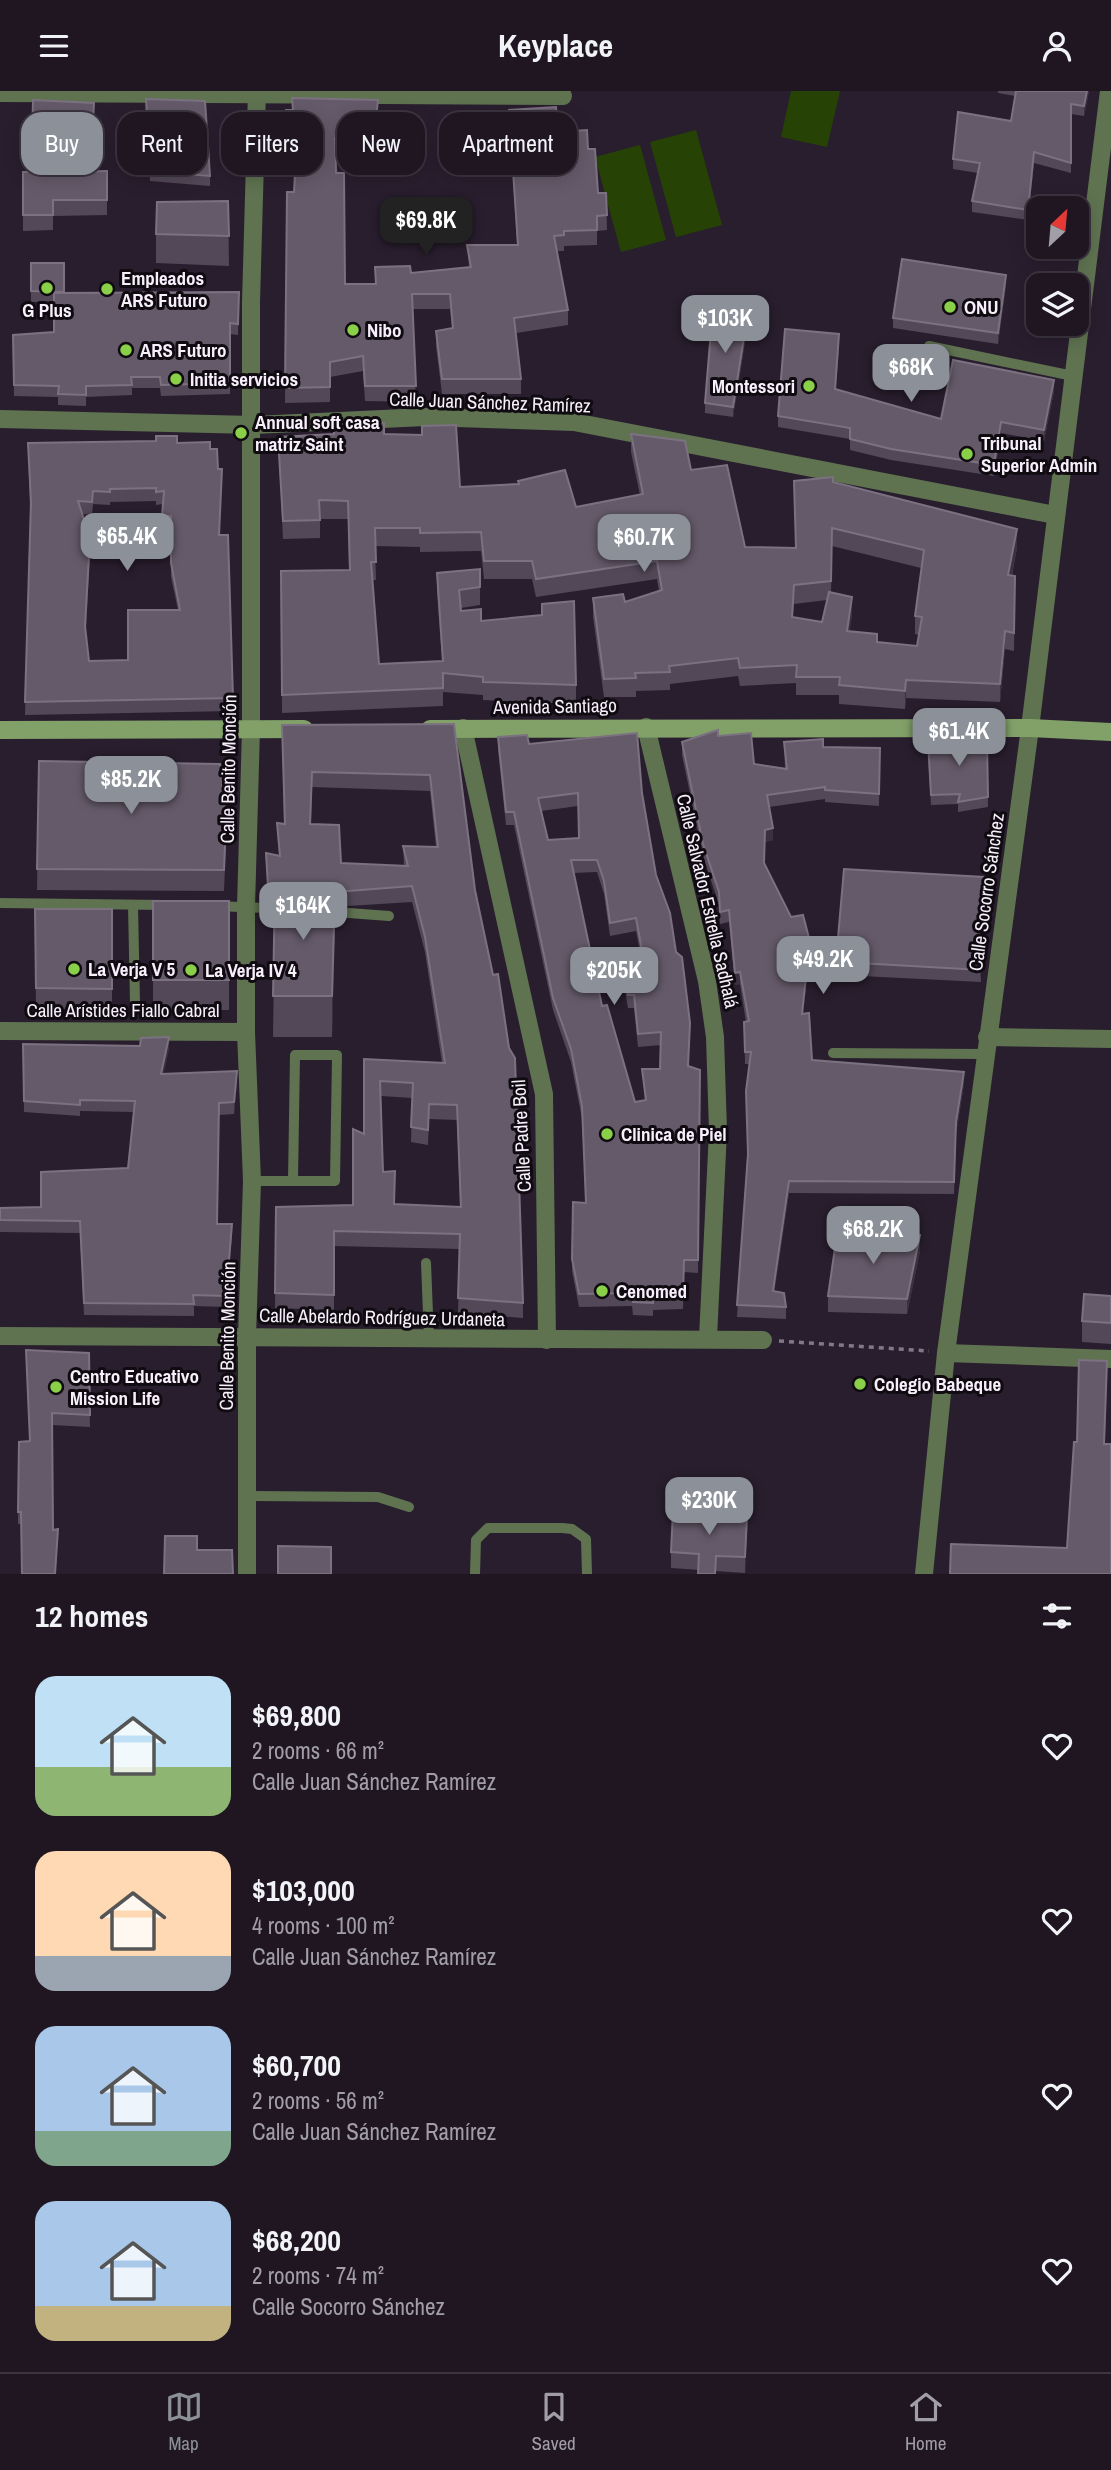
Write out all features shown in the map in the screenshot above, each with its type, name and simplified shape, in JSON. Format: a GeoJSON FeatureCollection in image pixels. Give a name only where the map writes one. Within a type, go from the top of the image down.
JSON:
{"type":"FeatureCollection","features":[{"type":"Feature","properties":{"kind":"main road","name":"Avenida Santiago"},"geometry":{"type":"LineString","coordinates":[[410,729],[1030,728],[1111,732]]}},
{"type":"Feature","properties":{"kind":"main road"},"geometry":{"type":"LineString","coordinates":[[0,730],[317,729]]}},
{"type":"Feature","properties":{"kind":"street","name":"Calle Socorro Sánchez"},"geometry":{"type":"LineString","coordinates":[[924,1574],[946,1353],[1030,728],[1109,91]]}},
{"type":"Feature","properties":{"kind":"street"},"geometry":{"type":"LineString","coordinates":[[0,93],[257,92],[563,96]]}},
{"type":"Feature","properties":{"kind":"street","name":"Calle Benito Monción"},"geometry":{"type":"LineString","coordinates":[[247,1574],[247,1337],[252,1181],[246,1032],[246,907],[251,729],[251,302],[257,92]]}},
{"type":"Feature","properties":{"kind":"street","name":"Calle Juan Sánchez Ramírez"},"geometry":{"type":"LineString","coordinates":[[0,419],[253,425],[425,417],[574,422],[1055,515]]}},
{"type":"Feature","properties":{"kind":"street","name":"Calle Salvador Estrella Sadhalá"},"geometry":{"type":"LineString","coordinates":[[646,727],[707,981],[715,1037],[718,1131],[708,1338]]}},
{"type":"Feature","properties":{"kind":"street","name":"Calle Padre Boil"},"geometry":{"type":"LineString","coordinates":[[463,728],[544,1094],[547,1340]]}},
{"type":"Feature","properties":{"kind":"street","name":"Calle Arístides Fiallo Cabral"},"geometry":{"type":"LineString","coordinates":[[0,1031],[246,1032]]}},
{"type":"Feature","properties":{"kind":"street"},"geometry":{"type":"LineString","coordinates":[[986,1045],[1111,1039]]}},
{"type":"Feature","properties":{"kind":"street","name":"Calle Abelardo Rodríguez Urdaneta"},"geometry":{"type":"LineString","coordinates":[[0,1336],[763,1340]]}},
{"type":"Feature","properties":{"kind":"street"},"geometry":{"type":"LineString","coordinates":[[946,1353],[1111,1359]]}},
{"type":"Feature","properties":{"kind":"lane"},"geometry":{"type":"LineString","coordinates":[[929,346],[1073,376]]}},
{"type":"Feature","properties":{"kind":"lane"},"geometry":{"type":"LineString","coordinates":[[0,903],[171,906]]}},
{"type":"Feature","properties":{"kind":"lane"},"geometry":{"type":"LineString","coordinates":[[133,905],[135,1003]]}},
{"type":"Feature","properties":{"kind":"lane"},"geometry":{"type":"LineString","coordinates":[[209,906],[298,910]]}},
{"type":"Feature","properties":{"kind":"lane"},"geometry":{"type":"LineString","coordinates":[[311,911],[389,916]]}},
{"type":"Feature","properties":{"kind":"lane"},"geometry":{"type":"LineString","coordinates":[[833,1053],[986,1045]]}},
{"type":"Feature","properties":{"kind":"lane"},"geometry":{"type":"LineString","coordinates":[[252,1181],[335,1181],[337,1055],[295,1055],[293,1180]]}},
{"type":"Feature","properties":{"kind":"lane"},"geometry":{"type":"LineString","coordinates":[[426,1263],[429,1339]]}},
{"type":"Feature","properties":{"kind":"lane"},"geometry":{"type":"LineString","coordinates":[[247,1496],[378,1497],[409,1507]]}},
{"type":"Feature","properties":{"kind":"lane"},"geometry":{"type":"LineString","coordinates":[[475,1574],[476,1540],[488,1528],[562,1528],[572,1529],[586,1539],[587,1574]]}},
{"type":"Feature","properties":{"kind":"path"},"geometry":{"type":"LineString","coordinates":[[763,1340],[946,1353]]}},
{"type":"Feature","properties":{"kind":"green space"},"geometry":{"type":"Polygon","coordinates":[[[791,91],[840,91],[827,147],[781,137],[791,91]]]}},
{"type":"Feature","properties":{"kind":"green space"},"geometry":{"type":"Polygon","coordinates":[[[696,130],[722,225],[676,237],[650,142],[696,130]]]}},
{"type":"Feature","properties":{"kind":"green space"},"geometry":{"type":"Polygon","coordinates":[[[640,145],[666,240],[621,252],[595,157],[640,145]]]}},
{"type":"Feature","properties":{"kind":"building"},"geometry":{"type":"Polygon","coordinates":[[[1016,91],[1087,91],[1084,106],[1071,104],[1071,163],[1034,152],[1026,210],[972,201],[980,163],[953,159],[958,112],[1011,121],[1016,91]]]}},
{"type":"Feature","properties":{"kind":"building"},"geometry":{"type":"Polygon","coordinates":[[[292,98],[378,100],[377,112],[337,112],[336,173],[344,175],[345,284],[376,284],[375,267],[410,266],[411,273],[471,267],[467,245],[518,245],[513,175],[577,175],[577,131],[587,130],[588,149],[595,149],[598,193],[606,193],[607,215],[597,216],[597,230],[564,231],[564,235],[554,236],[568,310],[514,318],[521,379],[442,379],[436,331],[453,328],[450,294],[412,294],[416,386],[365,386],[363,356],[330,362],[330,387],[285,388],[287,192],[294,192],[295,175],[323,175],[323,112],[286,112],[293,110],[292,98]]]}},
{"type":"Feature","properties":{"kind":"building"},"geometry":{"type":"Polygon","coordinates":[[[146,99],[205,101],[206,112],[147,112],[146,99]]]}},
{"type":"Feature","properties":{"kind":"building"},"geometry":{"type":"Polygon","coordinates":[[[33,100],[94,103],[94,112],[33,112],[33,100]]]}},
{"type":"Feature","properties":{"kind":"building"},"geometry":{"type":"Polygon","coordinates":[[[556,107],[556,112],[509,112],[509,110],[556,107]]]}},
{"type":"Feature","properties":{"kind":"building"},"geometry":{"type":"Polygon","coordinates":[[[207,131],[210,176],[198,175],[207,175],[207,131]]]}},
{"type":"Feature","properties":{"kind":"building"},"geometry":{"type":"Polygon","coordinates":[[[103,171],[107,171],[107,200],[53,200],[53,215],[23,215],[23,175],[103,175],[103,171]]]}},
{"type":"Feature","properties":{"kind":"building"},"geometry":{"type":"Polygon","coordinates":[[[228,201],[229,236],[156,234],[157,202],[228,201]]]}},
{"type":"Feature","properties":{"kind":"building","name":"ONU"},"geometry":{"type":"Polygon","coordinates":[[[902,259],[1006,275],[998,333],[893,318],[902,259]]]}},
{"type":"Feature","properties":{"kind":"building","name":"G Plus"},"geometry":{"type":"Polygon","coordinates":[[[31,263],[64,263],[64,292],[31,291],[31,263]]]}},
{"type":"Feature","properties":{"kind":"building"},"geometry":{"type":"Polygon","coordinates":[[[239,292],[238,324],[230,323],[230,383],[161,385],[160,377],[131,377],[132,385],[86,386],[86,395],[58,394],[59,386],[14,385],[13,335],[54,332],[54,293],[239,292]]]}},
{"type":"Feature","properties":{"kind":"building","name":"Montessori"},"geometry":{"type":"Polygon","coordinates":[[[713,307],[748,312],[733,407],[705,403],[713,307]]]}},
{"type":"Feature","properties":{"kind":"building"},"geometry":{"type":"Polygon","coordinates":[[[785,329],[839,334],[835,389],[941,419],[953,360],[1054,380],[1044,430],[1001,422],[994,465],[891,449],[850,439],[850,428],[778,416],[785,329]]]}},
{"type":"Feature","properties":{"kind":"building"},"geometry":{"type":"Polygon","coordinates":[[[334,422],[384,423],[384,434],[422,435],[422,426],[456,425],[460,487],[519,484],[518,481],[565,470],[576,507],[643,494],[631,434],[685,441],[691,470],[727,465],[745,547],[796,548],[794,481],[833,477],[833,482],[1017,529],[1008,575],[1015,576],[1014,633],[1005,631],[1000,684],[906,680],[905,691],[839,685],[840,677],[796,677],[797,665],[740,668],[738,658],[669,666],[670,672],[635,673],[636,678],[604,679],[593,598],[623,594],[625,602],[662,590],[657,561],[536,579],[532,561],[484,561],[481,532],[420,533],[420,528],[375,528],[376,562],[371,562],[379,664],[443,661],[437,573],[480,569],[480,587],[459,590],[461,611],[481,609],[481,621],[542,615],[542,604],[574,601],[576,685],[483,682],[483,677],[443,673],[443,688],[282,695],[281,571],[350,570],[348,501],[319,500],[320,520],[283,521],[278,437],[334,434],[334,422]],[[832,528],[831,581],[794,585],[792,617],[822,622],[829,592],[852,597],[847,631],[877,634],[877,642],[917,646],[922,617],[915,616],[924,550],[832,528]]]}},
{"type":"Feature","properties":{"kind":"building"},"geometry":{"type":"Polygon","coordinates":[[[156,436],[177,436],[177,443],[210,442],[210,449],[217,449],[218,469],[222,469],[219,535],[228,535],[233,698],[25,702],[31,502],[28,443],[156,441],[156,436]],[[156,488],[110,489],[110,492],[93,491],[92,502],[78,501],[90,538],[85,626],[89,661],[128,660],[128,610],[180,610],[171,563],[171,516],[162,516],[164,491],[156,492],[156,488]]]}},
{"type":"Feature","properties":{"kind":"building"},"geometry":{"type":"Polygon","coordinates":[[[454,724],[475,890],[493,975],[498,974],[509,1048],[515,1058],[523,1303],[458,1298],[460,1234],[334,1231],[334,1295],[275,1293],[276,1207],[353,1205],[353,1129],[364,1134],[364,1059],[445,1063],[425,937],[412,886],[348,891],[268,886],[266,853],[280,856],[277,823],[285,824],[282,725],[454,724]],[[312,772],[310,824],[339,825],[341,863],[408,866],[403,846],[438,847],[430,775],[312,772]],[[380,1081],[383,1172],[395,1171],[394,1204],[461,1207],[457,1105],[429,1104],[428,1130],[411,1127],[413,1083],[380,1081]]]}},
{"type":"Feature","properties":{"kind":"building"},"geometry":{"type":"Polygon","coordinates":[[[718,730],[718,736],[751,733],[754,764],[787,769],[784,742],[823,739],[823,747],[880,748],[879,794],[825,790],[825,787],[767,795],[773,828],[765,830],[764,863],[791,917],[803,915],[809,938],[838,938],[844,869],[984,877],[978,922],[981,970],[841,962],[838,950],[808,957],[802,1014],[809,1013],[812,1060],[964,1072],[956,1122],[954,1182],[789,1181],[773,1291],[784,1293],[786,1307],[737,1305],[748,1154],[746,1091],[751,1052],[745,1052],[744,1022],[749,1021],[740,972],[735,973],[729,910],[720,912],[719,892],[703,844],[682,742],[718,730]]]}},
{"type":"Feature","properties":{"kind":"building"},"geometry":{"type":"Polygon","coordinates":[[[637,733],[642,793],[656,875],[670,913],[676,952],[682,957],[690,1023],[688,1066],[700,1070],[698,1260],[684,1260],[683,1296],[653,1298],[653,1303],[633,1302],[632,1293],[579,1294],[572,1259],[573,1202],[586,1203],[582,1106],[571,1049],[553,998],[514,812],[506,812],[498,737],[527,735],[529,744],[637,733]],[[578,793],[538,798],[548,840],[579,838],[578,793]],[[571,860],[602,1006],[607,1005],[635,1102],[646,1100],[642,1069],[660,1069],[661,1032],[638,1034],[634,995],[628,995],[622,961],[644,962],[636,918],[610,923],[604,881],[597,860],[571,860]]]}},
{"type":"Feature","properties":{"kind":"building"},"geometry":{"type":"Polygon","coordinates":[[[987,739],[988,797],[958,802],[960,794],[931,795],[928,741],[987,739]]]}},
{"type":"Feature","properties":{"kind":"building"},"geometry":{"type":"Polygon","coordinates":[[[39,761],[220,764],[226,822],[224,870],[37,869],[39,761]]]}},
{"type":"Feature","properties":{"kind":"building"},"geometry":{"type":"Polygon","coordinates":[[[275,885],[335,891],[332,996],[273,996],[275,885]]]}},
{"type":"Feature","properties":{"kind":"building","name":"La Verja IV 4"},"geometry":{"type":"Polygon","coordinates":[[[153,901],[229,901],[229,980],[153,980],[153,901]]]}},
{"type":"Feature","properties":{"kind":"building","name":"La Verja V 5"},"geometry":{"type":"Polygon","coordinates":[[[35,909],[112,909],[112,989],[36,988],[35,909]]]}},
{"type":"Feature","properties":{"kind":"building"},"geometry":{"type":"Polygon","coordinates":[[[169,1037],[161,1074],[237,1071],[234,1102],[219,1103],[217,1224],[232,1224],[226,1296],[193,1295],[194,1304],[84,1303],[80,1221],[0,1220],[0,1208],[41,1207],[41,1172],[128,1168],[135,1101],[80,1100],[80,1105],[24,1101],[23,1044],[140,1046],[141,1038],[169,1037]]]}},
{"type":"Feature","properties":{"kind":"building"},"geometry":{"type":"Polygon","coordinates":[[[837,1234],[920,1235],[907,1299],[828,1296],[837,1234]]]}},
{"type":"Feature","properties":{"kind":"building"},"geometry":{"type":"Polygon","coordinates":[[[1084,1294],[1111,1296],[1111,1323],[1082,1321],[1084,1294]]]}},
{"type":"Feature","properties":{"kind":"building"},"geometry":{"type":"Polygon","coordinates":[[[26,1350],[89,1353],[90,1415],[52,1413],[53,1530],[58,1529],[55,1574],[22,1574],[21,1512],[18,1512],[19,1442],[30,1441],[26,1350]]]}},
{"type":"Feature","properties":{"kind":"building"},"geometry":{"type":"Polygon","coordinates":[[[1079,1360],[1107,1361],[1104,1444],[1111,1444],[1111,1574],[950,1574],[951,1544],[1067,1548],[1074,1442],[1077,1442],[1079,1360]]]}},
{"type":"Feature","properties":{"kind":"building"},"geometry":{"type":"Polygon","coordinates":[[[673,1511],[747,1516],[745,1557],[716,1556],[715,1574],[698,1574],[699,1554],[671,1552],[673,1511]]]}},
{"type":"Feature","properties":{"kind":"building"},"geometry":{"type":"Polygon","coordinates":[[[165,1536],[197,1536],[197,1550],[232,1550],[233,1574],[164,1574],[165,1536]]]}},
{"type":"Feature","properties":{"kind":"building"},"geometry":{"type":"Polygon","coordinates":[[[278,1546],[331,1547],[331,1574],[278,1574],[278,1546]]]}},
{"type":"Feature","properties":{"kind":"place","name":"G Plus"},"geometry":{"type":"Point","coordinates":[47,288]}},
{"type":"Feature","properties":{"kind":"place","name":"Empleados ARS Futuro"},"geometry":{"type":"Point","coordinates":[107,289]}},
{"type":"Feature","properties":{"kind":"place","name":"ONU"},"geometry":{"type":"Point","coordinates":[950,307]}},
{"type":"Feature","properties":{"kind":"place","name":"Nibo"},"geometry":{"type":"Point","coordinates":[353,330]}},
{"type":"Feature","properties":{"kind":"place","name":"ARS Futuro"},"geometry":{"type":"Point","coordinates":[126,350]}},
{"type":"Feature","properties":{"kind":"place","name":"Initia servicios"},"geometry":{"type":"Point","coordinates":[176,379]}},
{"type":"Feature","properties":{"kind":"place","name":"Montessori"},"geometry":{"type":"Point","coordinates":[809,386]}},
{"type":"Feature","properties":{"kind":"place","name":"Annual soft casa matriz Saint"},"geometry":{"type":"Point","coordinates":[241,433]}},
{"type":"Feature","properties":{"kind":"place","name":"Tribunal Superior Admin"},"geometry":{"type":"Point","coordinates":[967,454]}},
{"type":"Feature","properties":{"kind":"place","name":"La Verja V 5"},"geometry":{"type":"Point","coordinates":[74,969]}},
{"type":"Feature","properties":{"kind":"place","name":"La Verja IV 4"},"geometry":{"type":"Point","coordinates":[191,970]}},
{"type":"Feature","properties":{"kind":"place","name":"Clinica de Piel"},"geometry":{"type":"Point","coordinates":[607,1134]}},
{"type":"Feature","properties":{"kind":"place","name":"Cenomed"},"geometry":{"type":"Point","coordinates":[602,1291]}},
{"type":"Feature","properties":{"kind":"place","name":"Colegio Babeque"},"geometry":{"type":"Point","coordinates":[860,1384]}},
{"type":"Feature","properties":{"kind":"place","name":"Centro Educativo Mission Life"},"geometry":{"type":"Point","coordinates":[56,1387]}}]}
